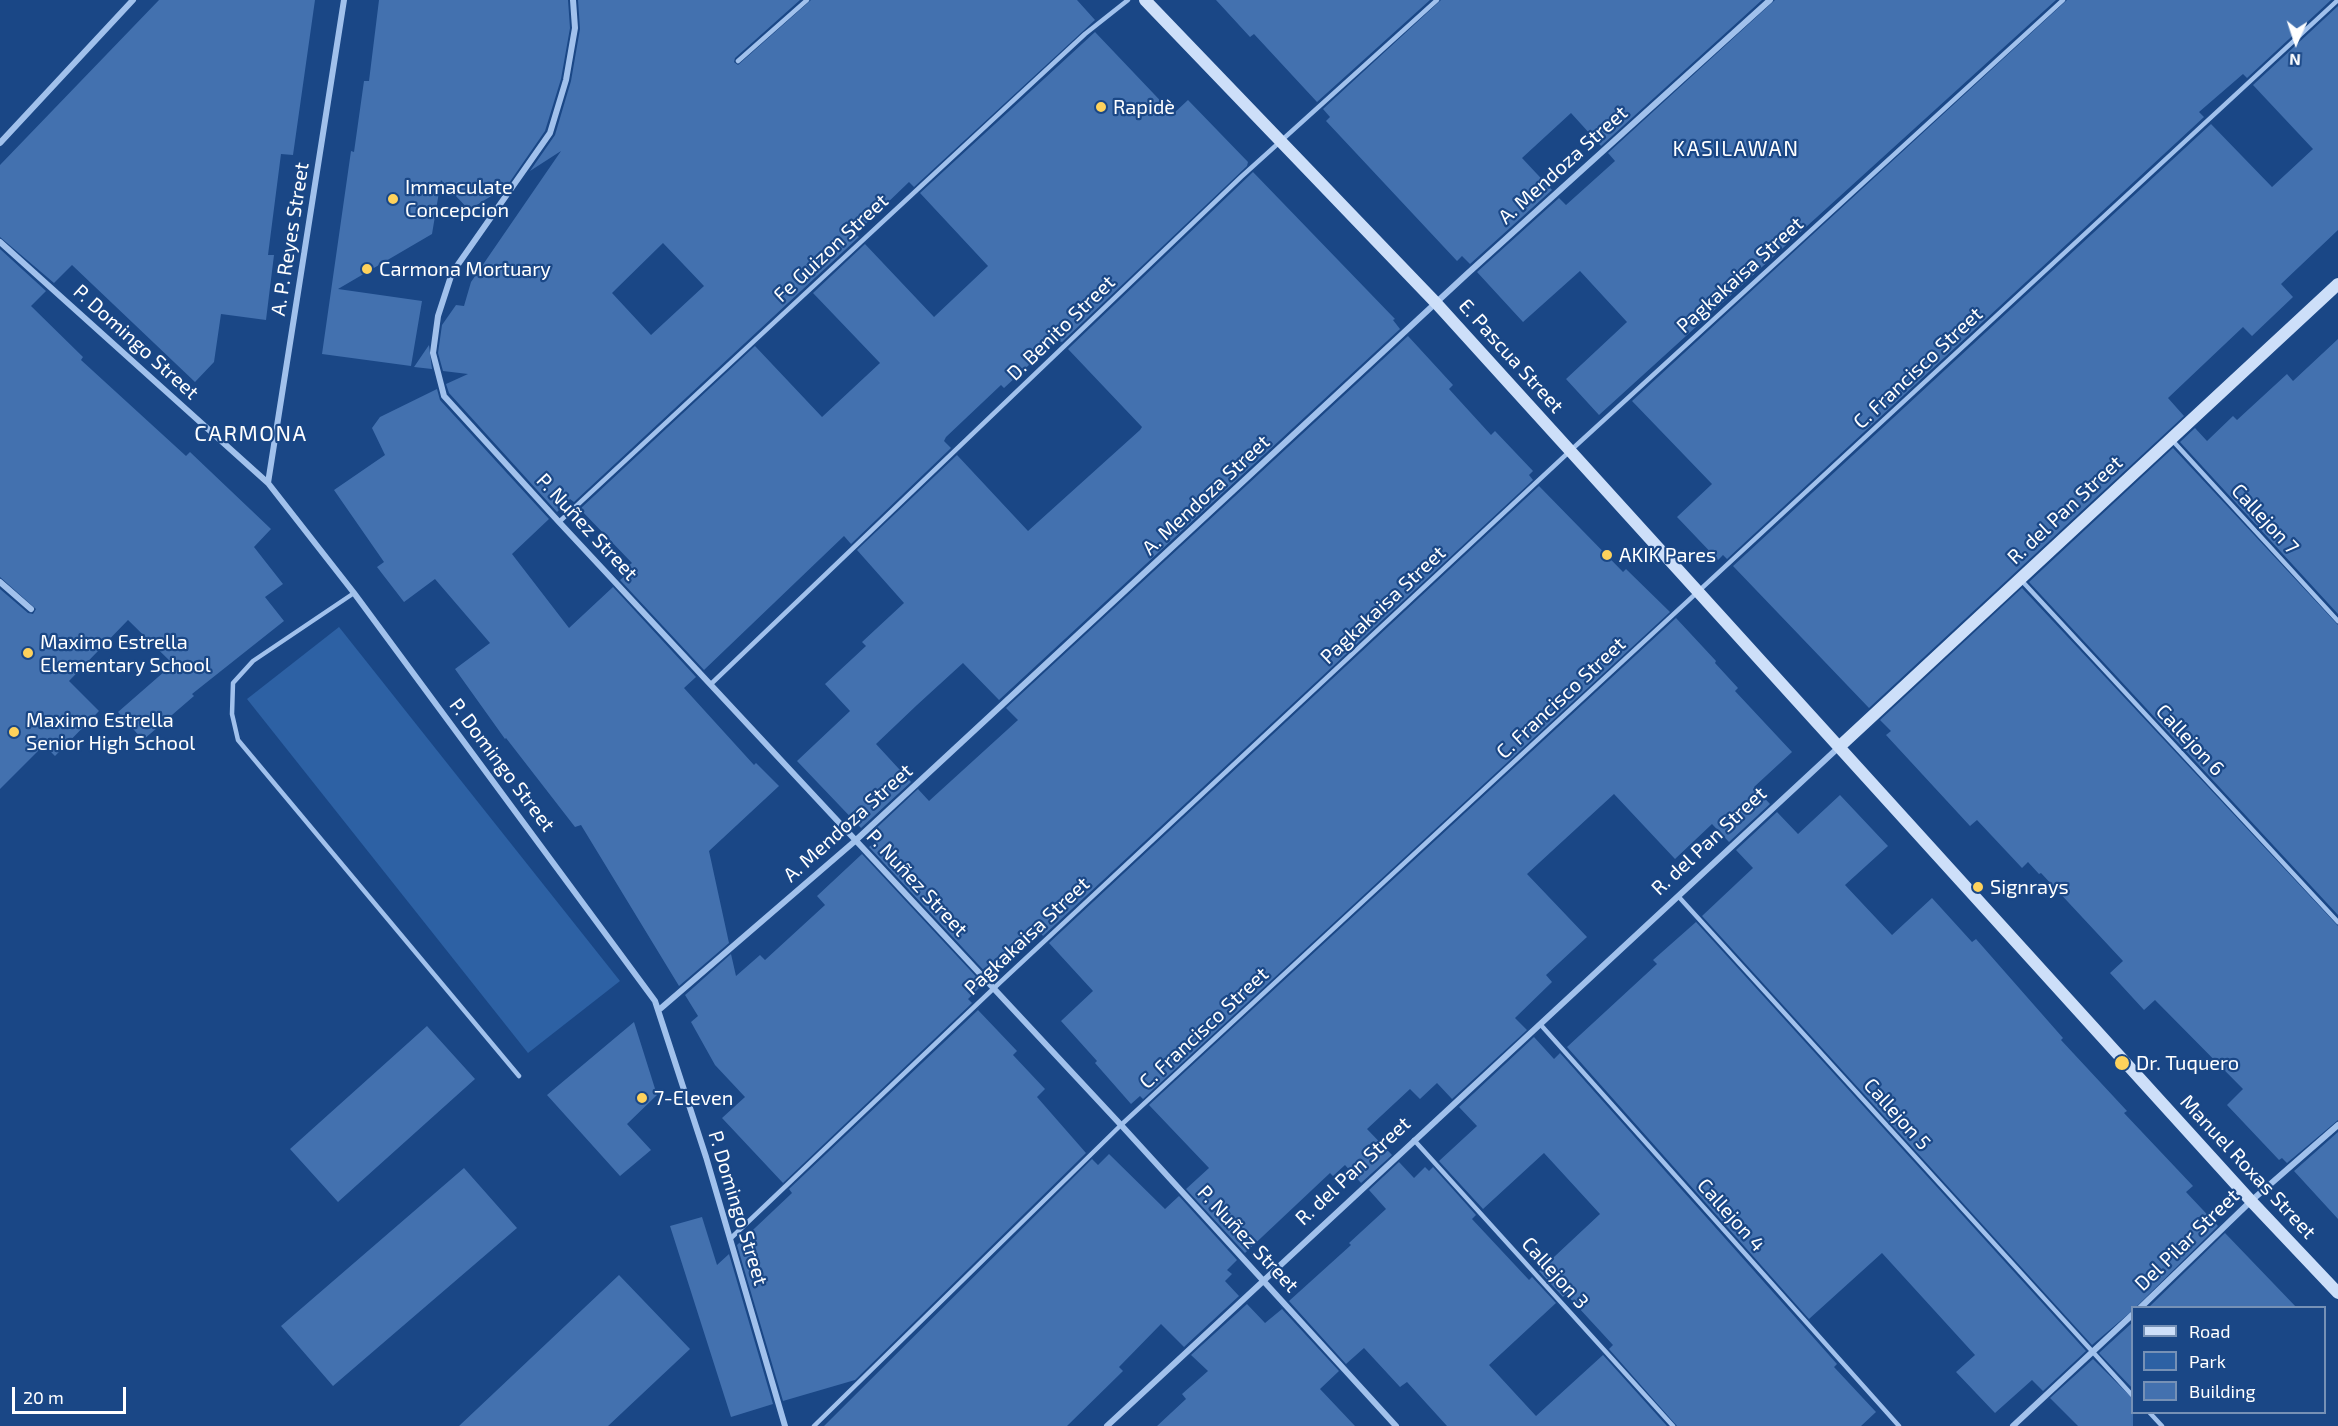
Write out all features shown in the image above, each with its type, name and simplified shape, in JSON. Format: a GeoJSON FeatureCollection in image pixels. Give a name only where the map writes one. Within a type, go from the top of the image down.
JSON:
{"type":"FeatureCollection","features":[{"type":"Feature","properties":{"kind":"street"},"geometry":{"type":"LineString","coordinates":[[0,143],[133,0]]}},
{"type":"Feature","properties":{"kind":"street","name":"A. P. Reyes Street"},"geometry":{"type":"LineString","coordinates":[[268,483],[344,0]]}},
{"type":"Feature","properties":{"kind":"street","name":"P. Nuñez Street"},"geometry":{"type":"LineString","coordinates":[[573,0],[575,28],[566,81],[550,133],[452,273],[438,316],[433,353],[444,396],[1121,1125],[1396,1426]]}},
{"type":"Feature","properties":{"kind":"street","name":"E. Pascua Street"},"geometry":{"type":"LineString","coordinates":[[1145,0],[1437,304],[1839,747]]}},
{"type":"Feature","properties":{"kind":"street","name":"A. Mendoza Street"},"geometry":{"type":"LineString","coordinates":[[660,1009],[855,841],[1770,0]]}},
{"type":"Feature","properties":{"kind":"street","name":"P. Domingo Street"},"geometry":{"type":"LineString","coordinates":[[0,242],[268,483],[354,593],[660,1009],[785,1426]]}},
{"type":"Feature","properties":{"kind":"street","name":"R. del Pan Street"},"geometry":{"type":"LineString","coordinates":[[1107,1426],[2170,438],[2336,290]]}},
{"type":"Feature","properties":{"kind":"street"},"geometry":{"type":"LineString","coordinates":[[0,582],[32,609]]}},
{"type":"Feature","properties":{"kind":"street","name":"Manuel Roxas Street"},"geometry":{"type":"LineString","coordinates":[[1839,747],[2251,1201],[2338,1293]]}},
{"type":"Feature","properties":{"kind":"street","name":"Del Pilar Street"},"geometry":{"type":"LineString","coordinates":[[2142,1306],[2251,1201],[2338,1125]]}},
{"type":"Feature","properties":{"kind":"street","name":"Del Pilar Street"},"geometry":{"type":"LineString","coordinates":[[2013,1426],[2131,1317]]}},
{"type":"Feature","properties":{"kind":"lane"},"geometry":{"type":"LineString","coordinates":[[738,61],[807,0]]}},
{"type":"Feature","properties":{"kind":"lane","name":"Fe Guizon Street"},"geometry":{"type":"LineString","coordinates":[[559,522],[1084,34],[1128,0]]}},
{"type":"Feature","properties":{"kind":"lane","name":"D. Benito Street"},"geometry":{"type":"LineString","coordinates":[[711,684],[1232,185],[1437,0]]}},
{"type":"Feature","properties":{"kind":"lane","name":"Pagkakaisa Street"},"geometry":{"type":"LineString","coordinates":[[730,1239],[993,989],[1570,451],[2063,0]]}},
{"type":"Feature","properties":{"kind":"lane","name":"C. Francisco Street"},"geometry":{"type":"LineString","coordinates":[[814,1426],[1121,1125],[2338,0]]}},
{"type":"Feature","properties":{"kind":"lane","name":"Callejon 7"},"geometry":{"type":"LineString","coordinates":[[2170,438],[2338,621]]}},
{"type":"Feature","properties":{"kind":"lane","name":"Callejon 6"},"geometry":{"type":"LineString","coordinates":[[2020,578],[2338,922]]}},
{"type":"Feature","properties":{"kind":"lane"},"geometry":{"type":"LineString","coordinates":[[354,593],[253,661],[233,683],[232,714],[238,740],[519,1076]]}},
{"type":"Feature","properties":{"kind":"lane","name":"Callejon 5"},"geometry":{"type":"LineString","coordinates":[[1678,896],[2131,1393]]}},
{"type":"Feature","properties":{"kind":"lane","name":"Callejon 4"},"geometry":{"type":"LineString","coordinates":[[1540,1024],[1899,1426]]}},
{"type":"Feature","properties":{"kind":"lane","name":"Callejon 3"},"geometry":{"type":"LineString","coordinates":[[1414,1140],[1674,1426]]}},
{"type":"Feature","properties":{"kind":"lane"},"geometry":{"type":"LineString","coordinates":[[2150,1414],[2162,1426]]}},
{"type":"Feature","properties":{"kind":"green space"},"geometry":{"type":"Polygon","coordinates":[[[339,627],[620,981],[528,1053],[247,699],[339,627]]]}},
{"type":"Feature","properties":{"kind":"building"},"geometry":{"type":"Polygon","coordinates":[[[159,0],[315,0],[293,155],[281,154],[268,255],[274,255],[266,320],[221,314],[214,362],[195,382],[72,265],[54,283],[0,237],[0,165],[159,0]]]}},
{"type":"Feature","properties":{"kind":"building"},"geometry":{"type":"Polygon","coordinates":[[[379,0],[568,0],[570,28],[561,79],[545,131],[507,186],[469,210],[441,180],[432,234],[338,289],[422,301],[411,366],[322,354],[351,151],[354,152],[364,81],[369,81],[379,0]]]}},
{"type":"Feature","properties":{"kind":"building"},"geometry":{"type":"Polygon","coordinates":[[[578,0],[800,0],[735,58],[734,62],[738,65],[811,0],[1077,0],[1095,20],[914,187],[909,182],[855,234],[859,237],[574,502],[570,499],[557,512],[449,393],[446,384],[468,374],[443,371],[438,353],[442,325],[456,305],[464,306],[471,282],[561,151],[530,171],[555,135],[571,81],[580,29],[578,0]],[[663,243],[612,293],[651,335],[704,286],[663,243]]]}},
{"type":"Feature","properties":{"kind":"building"},"geometry":{"type":"Polygon","coordinates":[[[1216,0],[1430,0],[1317,102],[1254,34],[1250,37],[1216,0]]]}},
{"type":"Feature","properties":{"kind":"building"},"geometry":{"type":"Polygon","coordinates":[[[1441,0],[1762,0],[1601,146],[1571,113],[1522,158],[1552,190],[1470,264],[1462,256],[1457,261],[1326,121],[1330,117],[1323,109],[1441,0]]]}},
{"type":"Feature","properties":{"kind":"building"},"geometry":{"type":"Polygon","coordinates":[[[1775,0],[2056,0],[1599,415],[1566,379],[1627,322],[1580,271],[1523,322],[1477,272],[1559,198],[1566,205],[1615,161],[1608,153],[1775,0]]]}},
{"type":"Feature","properties":{"kind":"building"},"geometry":{"type":"Polygon","coordinates":[[[2067,0],[2331,0],[2247,78],[2243,74],[2199,112],[2204,117],[1727,559],[1723,555],[1718,560],[1677,517],[1712,484],[1632,401],[2067,0]]]}},
{"type":"Feature","properties":{"kind":"building"},"geometry":{"type":"Polygon","coordinates":[[[2338,6],[2338,230],[2281,284],[2293,297],[2252,336],[2243,327],[2168,398],[2184,416],[1869,708],[1733,566],[2211,124],[2272,187],[2313,149],[2253,85],[2338,6]]]}},
{"type":"Feature","properties":{"kind":"building"},"geometry":{"type":"Polygon","coordinates":[[[1095,32],[1173,114],[1188,100],[1248,162],[1247,166],[1062,342],[1056,340],[1004,388],[1001,385],[946,437],[944,441],[951,448],[851,544],[844,536],[704,670],[620,580],[632,570],[628,566],[632,563],[580,509],[755,346],[822,417],[880,363],[813,293],[865,244],[934,317],[988,266],[920,193],[1095,32]]]}},
{"type":"Feature","properties":{"kind":"building"},"geometry":{"type":"Polygon","coordinates":[[[1253,172],[1395,319],[1393,320],[1400,329],[999,700],[963,663],[917,705],[876,744],[911,782],[861,828],[797,761],[850,711],[825,684],[866,646],[862,642],[904,603],[857,550],[957,455],[1028,531],[1140,430],[1142,427],[1068,349],[1253,172]]]}},
{"type":"Feature","properties":{"kind":"building"},"geometry":{"type":"Polygon","coordinates":[[[0,249],[46,291],[31,306],[83,357],[81,360],[186,456],[190,452],[271,529],[254,547],[283,584],[265,597],[284,621],[192,694],[194,696],[143,740],[118,712],[173,664],[128,620],[69,681],[99,711],[55,756],[44,745],[0,789],[0,589],[28,613],[33,614],[36,609],[0,577],[0,249]]]}},
{"type":"Feature","properties":{"kind":"building"},"geometry":{"type":"Polygon","coordinates":[[[1408,336],[1453,385],[1449,389],[1491,435],[1495,431],[1533,471],[1529,475],[1533,480],[1043,936],[1039,931],[990,977],[869,847],[875,842],[868,836],[918,789],[929,801],[1018,720],[1006,708],[1408,336]]]}},
{"type":"Feature","properties":{"kind":"building"},"geometry":{"type":"Polygon","coordinates":[[[2338,339],[2338,614],[2180,442],[2195,428],[2207,441],[2233,416],[2237,420],[2287,374],[2293,381],[2338,339]]]}},
{"type":"Feature","properties":{"kind":"building"},"geometry":{"type":"Polygon","coordinates":[[[429,345],[432,369],[414,367],[429,345]]]}},
{"type":"Feature","properties":{"kind":"building"},"geometry":{"type":"Polygon","coordinates":[[[437,389],[440,400],[549,519],[512,554],[569,628],[613,587],[696,677],[684,688],[754,765],[756,763],[779,786],[709,851],[729,943],[679,986],[581,825],[575,827],[505,739],[455,669],[490,643],[435,579],[404,602],[377,567],[384,562],[334,490],[385,455],[372,428],[380,417],[437,389]]]}},
{"type":"Feature","properties":{"kind":"building"},"geometry":{"type":"Polygon","coordinates":[[[2173,448],[2338,625],[2338,915],[2029,582],[2173,448]]]}},
{"type":"Feature","properties":{"kind":"building"},"geometry":{"type":"Polygon","coordinates":[[[1539,486],[1623,572],[1626,569],[1670,612],[1143,1099],[1140,1096],[1131,1104],[1061,1021],[1093,991],[1049,943],[1539,486]]]}},
{"type":"Feature","properties":{"kind":"building"},"geometry":{"type":"Polygon","coordinates":[[[2022,588],[2338,926],[2338,1120],[2287,1163],[2282,1158],[2279,1160],[2227,1105],[2243,1089],[2155,1000],[2144,1010],[2110,973],[2123,961],[2041,873],[2039,874],[2028,862],[2022,868],[1977,820],[1970,826],[1886,735],[1891,731],[1880,720],[2022,588]]]}},
{"type":"Feature","properties":{"kind":"building"},"geometry":{"type":"Polygon","coordinates":[[[1676,618],[1738,688],[1735,691],[1792,752],[1754,787],[1770,804],[1729,842],[1712,824],[1675,859],[1614,794],[1527,874],[1587,937],[1546,975],[1552,982],[1515,1018],[1527,1030],[1452,1099],[1437,1083],[1420,1099],[1410,1089],[1367,1129],[1392,1155],[1361,1183],[1345,1165],[1333,1176],[1330,1173],[1245,1253],[1186,1189],[1209,1168],[1149,1105],[1676,618]]]}},
{"type":"Feature","properties":{"kind":"building"},"geometry":{"type":"Polygon","coordinates":[[[1840,795],[1888,846],[1845,885],[1892,935],[1932,898],[1972,942],[1976,939],[2063,1038],[2061,1040],[2127,1111],[2124,1113],[2193,1186],[2186,1192],[2218,1226],[2137,1306],[2131,1306],[2131,1312],[2092,1345],[1702,916],[1753,868],[1736,850],[1777,812],[1798,834],[1840,795]]]}},
{"type":"Feature","properties":{"kind":"building"},"geometry":{"type":"Polygon","coordinates":[[[862,854],[983,984],[968,999],[972,1003],[783,1183],[722,1118],[745,1097],[715,1065],[691,1022],[698,1016],[685,995],[731,954],[736,976],[760,955],[765,960],[825,905],[817,896],[862,854]]]}},
{"type":"Feature","properties":{"kind":"building"},"geometry":{"type":"Polygon","coordinates":[[[1696,922],[2086,1351],[2043,1391],[2032,1380],[1995,1413],[1956,1372],[1975,1355],[1882,1253],[1809,1319],[1567,1047],[1657,964],[1653,960],[1696,922]]]}},
{"type":"Feature","properties":{"kind":"building"},"geometry":{"type":"Polygon","coordinates":[[[978,1010],[1017,1051],[1013,1055],[1045,1089],[1037,1097],[1086,1153],[855,1380],[783,1401],[737,1245],[792,1193],[789,1189],[978,1010]]]}},
{"type":"Feature","properties":{"kind":"building"},"geometry":{"type":"Polygon","coordinates":[[[634,1022],[657,1095],[627,1124],[651,1150],[620,1176],[547,1095],[634,1022]]]}},
{"type":"Feature","properties":{"kind":"building"},"geometry":{"type":"Polygon","coordinates":[[[427,1026],[475,1079],[338,1202],[290,1149],[427,1026]]]}},
{"type":"Feature","properties":{"kind":"building"},"geometry":{"type":"Polygon","coordinates":[[[1534,1037],[1554,1059],[1560,1053],[1837,1364],[1834,1367],[1876,1412],[1861,1426],[1677,1426],[1609,1349],[1613,1345],[1566,1294],[1563,1297],[1539,1271],[1600,1214],[1544,1153],[1483,1209],[1439,1161],[1477,1126],[1459,1107],[1534,1037]]]}},
{"type":"Feature","properties":{"kind":"building"},"geometry":{"type":"Polygon","coordinates":[[[2338,1132],[2338,1219],[2294,1171],[2338,1132]]]}},
{"type":"Feature","properties":{"kind":"building"},"geometry":{"type":"Polygon","coordinates":[[[1109,1154],[1165,1209],[1179,1196],[1237,1260],[1227,1270],[1232,1274],[1225,1281],[1239,1296],[1184,1347],[1161,1324],[1119,1367],[1123,1371],[1067,1426],[824,1426],[1092,1159],[1098,1165],[1109,1154]]]}},
{"type":"Feature","properties":{"kind":"building"},"geometry":{"type":"Polygon","coordinates":[[[1399,1162],[1414,1178],[1425,1167],[1429,1171],[1433,1167],[1476,1215],[1472,1219],[1529,1280],[1532,1277],[1556,1303],[1489,1365],[1536,1416],[1603,1355],[1667,1426],[1447,1426],[1407,1382],[1400,1387],[1364,1348],[1346,1364],[1289,1301],[1351,1245],[1349,1243],[1386,1209],[1369,1190],[1399,1162]]]}},
{"type":"Feature","properties":{"kind":"building"},"geometry":{"type":"Polygon","coordinates":[[[464,1168],[517,1228],[333,1386],[281,1326],[464,1168]]]}},
{"type":"Feature","properties":{"kind":"building"},"geometry":{"type":"Polygon","coordinates":[[[702,1217],[717,1265],[729,1254],[773,1404],[731,1417],[670,1226],[702,1217]]]}},
{"type":"Feature","properties":{"kind":"building"},"geometry":{"type":"Polygon","coordinates":[[[2225,1233],[2295,1306],[2150,1306],[2225,1233]]]}},
{"type":"Feature","properties":{"kind":"building"},"geometry":{"type":"Polygon","coordinates":[[[619,1275],[690,1349],[608,1426],[459,1426],[619,1275]]]}},
{"type":"Feature","properties":{"kind":"building"},"geometry":{"type":"Polygon","coordinates":[[[1247,1304],[1265,1323],[1282,1309],[1339,1371],[1320,1389],[1355,1426],[1157,1426],[1186,1399],[1182,1394],[1208,1371],[1191,1355],[1247,1304]]]}},
{"type":"Feature","properties":{"kind":"building"},"geometry":{"type":"Polygon","coordinates":[[[2131,1324],[2131,1387],[2099,1353],[2131,1324]]]}},
{"type":"Feature","properties":{"kind":"building"},"geometry":{"type":"Polygon","coordinates":[[[2093,1359],[2131,1397],[2133,1426],[2078,1426],[2050,1398],[2093,1359]]]}},
{"type":"Feature","properties":{"kind":"place","name":"Rapidè"},"geometry":{"type":"Point","coordinates":[1101,107]}},
{"type":"Feature","properties":{"kind":"place","name":"Immaculate Concepcion"},"geometry":{"type":"Point","coordinates":[393,199]}},
{"type":"Feature","properties":{"kind":"place","name":"Carmona Mortuary"},"geometry":{"type":"Point","coordinates":[367,269]}},
{"type":"Feature","properties":{"kind":"place","name":"AKIK Pares"},"geometry":{"type":"Point","coordinates":[1607,555]}},
{"type":"Feature","properties":{"kind":"place","name":"Maximo Estrella Elementary School"},"geometry":{"type":"Point","coordinates":[28,653]}},
{"type":"Feature","properties":{"kind":"place","name":"Maximo Estrella Senior High School"},"geometry":{"type":"Point","coordinates":[14,732]}},
{"type":"Feature","properties":{"kind":"place","name":"Signrays"},"geometry":{"type":"Point","coordinates":[1978,887]}},
{"type":"Feature","properties":{"kind":"place","name":"Dr. Tuquero"},"geometry":{"type":"Point","coordinates":[2122,1063]}},
{"type":"Feature","properties":{"kind":"place","name":"7-Eleven"},"geometry":{"type":"Point","coordinates":[642,1098]}},
{"type":"Feature","properties":{"kind":"district","name":"KASILAWAN"},"geometry":{"type":"Point","coordinates":[1736,149]}},
{"type":"Feature","properties":{"kind":"district","name":"CARMONA"},"geometry":{"type":"Point","coordinates":[251,434]}}]}
